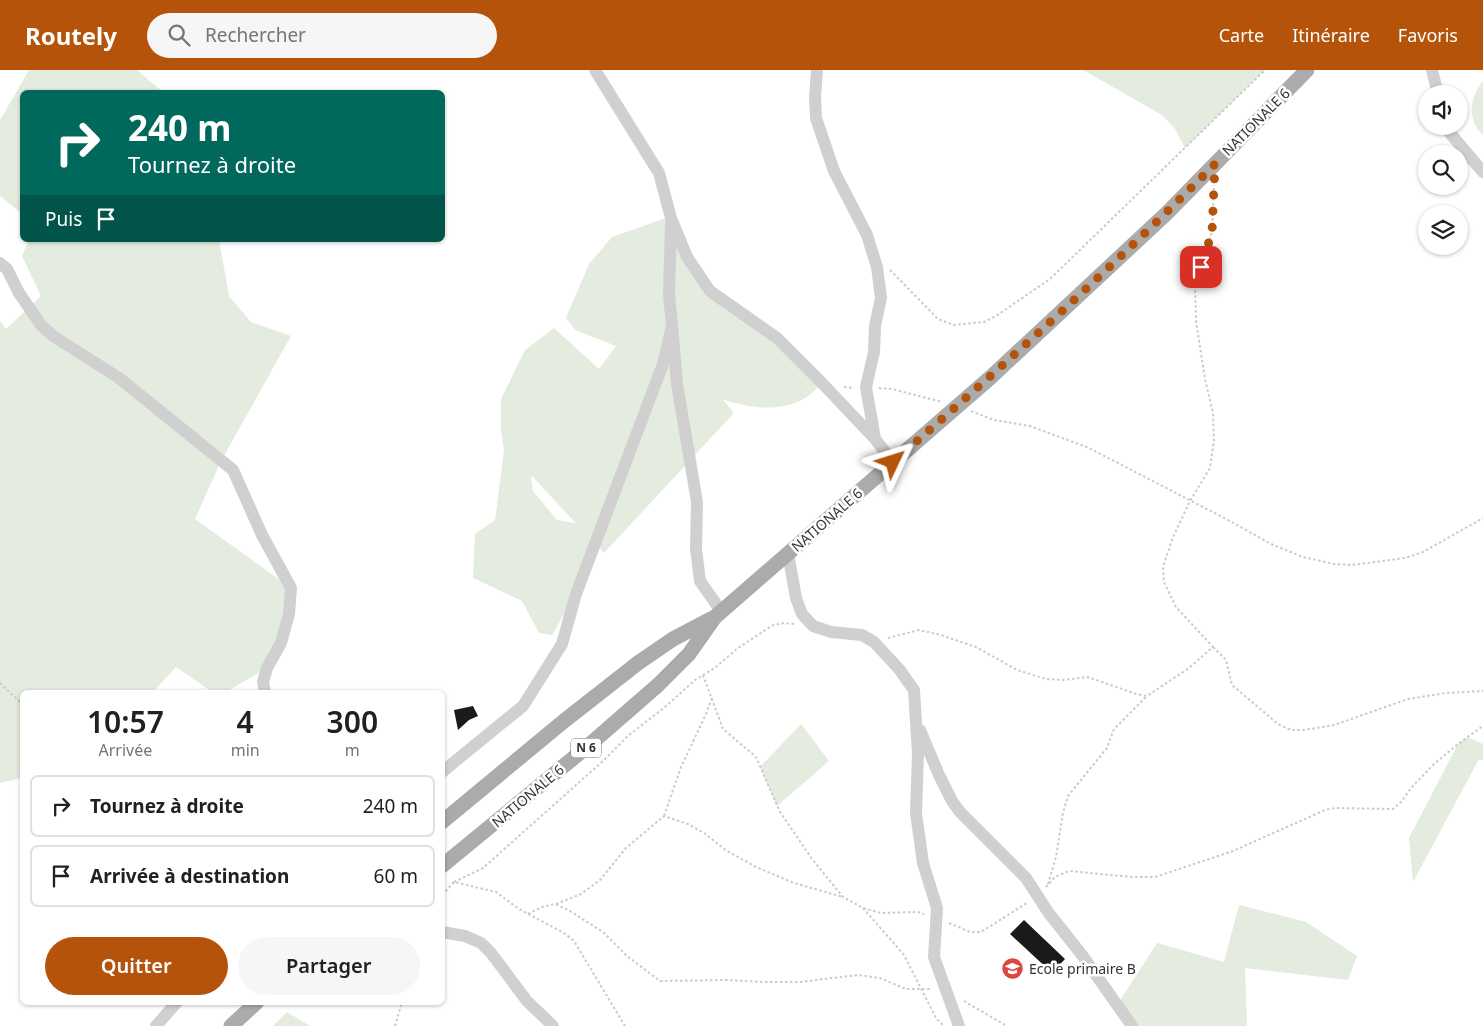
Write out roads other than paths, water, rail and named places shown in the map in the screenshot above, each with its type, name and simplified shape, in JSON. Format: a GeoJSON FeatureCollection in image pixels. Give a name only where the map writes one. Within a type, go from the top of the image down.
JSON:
{"type":"FeatureCollection","features":[{"type":"Feature","properties":{"kind":"main road","name":"NATIONALE 6"},"geometry":{"type":"LineString","coordinates":[[445,820],[564,721],[638,663],[673,639],[718,614],[893,462],[990,377],[1160,219],[1307,70]]}},
{"type":"Feature","properties":{"kind":"main road","name":"NATIONALE 6"},"geometry":{"type":"LineString","coordinates":[[445,864],[588,746],[658,685],[689,654],[718,614]]}},
{"type":"Feature","properties":{"kind":"main road"},"geometry":{"type":"LineString","coordinates":[[231,1026],[254,1005]]}},
{"type":"Feature","properties":{"kind":"street"},"geometry":{"type":"LineString","coordinates":[[595,70],[659,174],[671,218],[687,257],[710,291],[778,338],[875,439],[893,462]]}},
{"type":"Feature","properties":{"kind":"street"},"geometry":{"type":"LineString","coordinates":[[817,70],[816,118],[820,133],[834,172],[867,235],[877,267],[881,298],[875,326],[874,352],[866,387],[875,439]]}},
{"type":"Feature","properties":{"kind":"street"},"geometry":{"type":"LineString","coordinates":[[1432,70],[1436,85]]}},
{"type":"Feature","properties":{"kind":"street"},"geometry":{"type":"LineString","coordinates":[[1452,135],[1483,172]]}},
{"type":"Feature","properties":{"kind":"street"},"geometry":{"type":"LineString","coordinates":[[671,218],[669,294],[677,384],[697,502],[696,550],[700,581],[718,614]]}},
{"type":"Feature","properties":{"kind":"street"},"geometry":{"type":"LineString","coordinates":[[0,263],[7,269],[19,293],[41,325],[53,336],[118,378],[234,470],[262,535],[291,588],[288,614],[281,642],[267,668],[264,682],[265,690]]}},
{"type":"Feature","properties":{"kind":"street"},"geometry":{"type":"LineString","coordinates":[[445,770],[523,706],[562,644],[576,594],[663,364],[672,326]]}},
{"type":"Feature","properties":{"kind":"street"},"geometry":{"type":"LineString","coordinates":[[788,553],[796,598],[802,614],[813,626],[831,632],[862,635],[874,642],[899,669],[914,690],[918,754],[916,812],[924,863],[937,908],[934,957],[960,1026]]}},
{"type":"Feature","properties":{"kind":"street"},"geometry":{"type":"LineString","coordinates":[[916,721],[952,801],[960,812],[1026,878],[1037,896],[1132,1026]]}},
{"type":"Feature","properties":{"kind":"street"},"geometry":{"type":"LineString","coordinates":[[445,933],[465,936],[481,943],[491,953],[527,1002],[553,1026]]}},
{"type":"Feature","properties":{"kind":"street"},"geometry":{"type":"LineString","coordinates":[[156,1026],[174,1005]]}},
{"type":"Feature","properties":{"kind":"place","name":"Ecole primaire B"},"geometry":{"type":"Point","coordinates":[1013,969]}}]}
